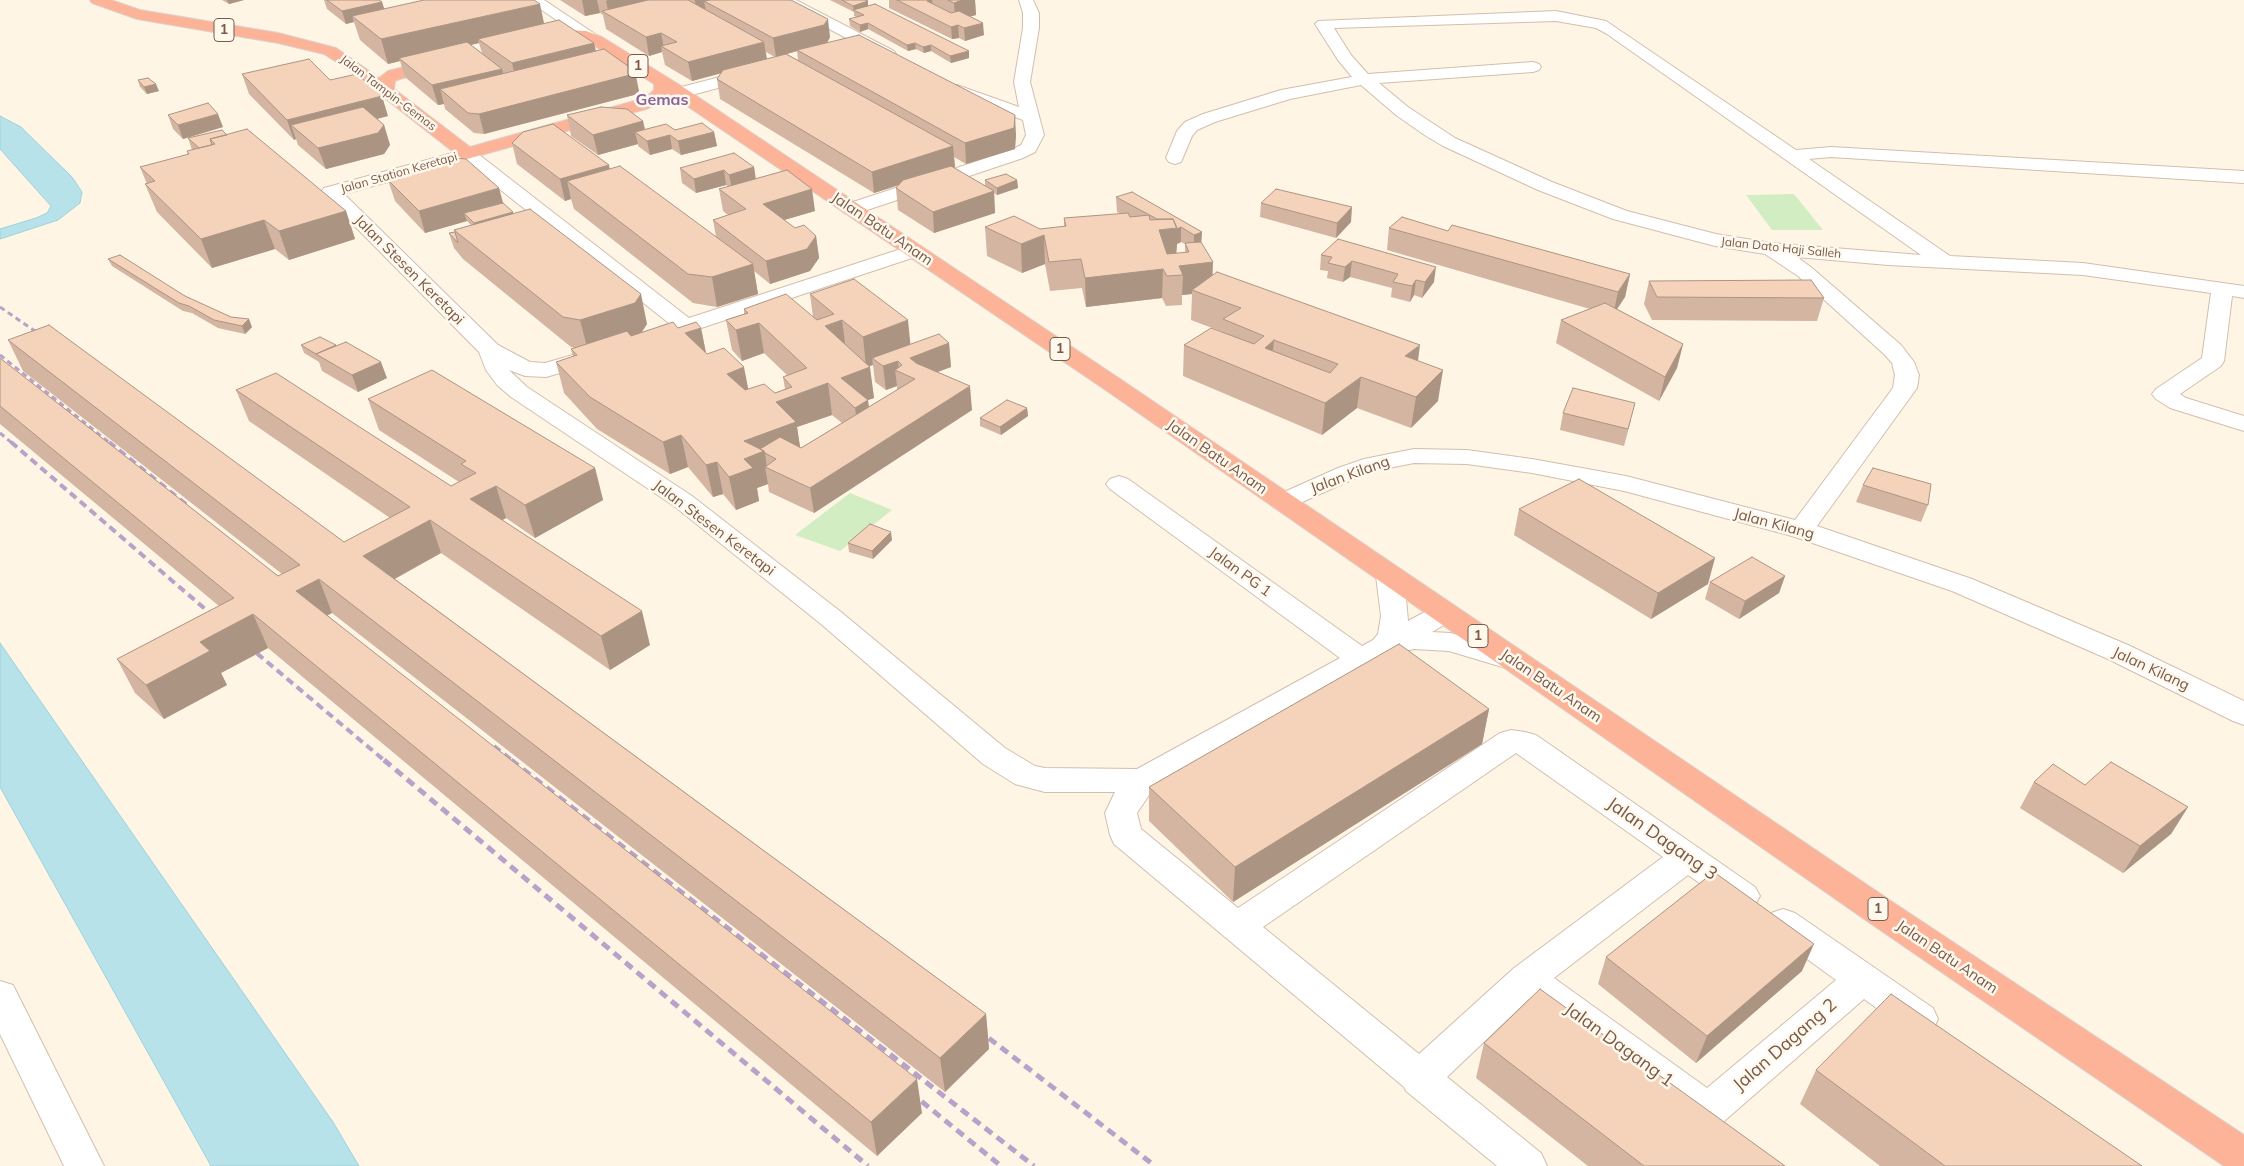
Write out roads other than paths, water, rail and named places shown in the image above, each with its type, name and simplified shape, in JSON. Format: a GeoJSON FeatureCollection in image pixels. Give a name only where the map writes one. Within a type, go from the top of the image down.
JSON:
{"type":"FeatureCollection","features":[{"type":"Feature","properties":{"kind":"highway","name":"Jalan Tampin-Gemas"},"geometry":{"type":"LineString","coordinates":[[97,0],[137,14],[330,50],[356,67],[467,154]]}},
{"type":"Feature","properties":{"kind":"highway","name":"1"},"geometry":{"type":"LineString","coordinates":[[560,17],[561,24],[536,40],[566,35],[586,36],[596,40],[709,113]]}},
{"type":"Feature","properties":{"kind":"highway","name":"Jalan Tampin-Gemas"},"geometry":{"type":"LineString","coordinates":[[404,71],[451,60]]}},
{"type":"Feature","properties":{"kind":"highway","name":"1"},"geometry":{"type":"LineString","coordinates":[[356,67],[388,72],[404,71]]}},
{"type":"Feature","properties":{"kind":"highway"},"geometry":{"type":"LineString","coordinates":[[385,90],[387,80],[404,71]]}},
{"type":"Feature","properties":{"kind":"highway"},"geometry":{"type":"LineString","coordinates":[[640,105],[656,98],[662,90],[662,82]]}},
{"type":"Feature","properties":{"kind":"highway","name":"1"},"geometry":{"type":"LineString","coordinates":[[467,154],[640,105],[709,113]]}},
{"type":"Feature","properties":{"kind":"highway","name":"Jalan Batu Anam"},"geometry":{"type":"LineString","coordinates":[[709,113],[2244,1157]]}},
{"type":"Feature","properties":{"kind":"street"},"geometry":{"type":"LineString","coordinates":[[534,0],[596,40]]}},
{"type":"Feature","properties":{"kind":"street"},"geometry":{"type":"LineString","coordinates":[[785,0],[901,60]]}},
{"type":"Feature","properties":{"kind":"street"},"geometry":{"type":"LineString","coordinates":[[1009,86],[1031,28],[1031,13],[1026,0]]}},
{"type":"Feature","properties":{"kind":"street","name":"Jalan Dato Haji Salleh"},"geometry":{"type":"LineString","coordinates":[[1793,156],[1613,31],[1587,20],[1545,16],[1324,24],[1344,57],[1366,80],[1402,111],[1450,142],[1570,196],[1620,215],[1664,228],[1715,240],[1770,249],[1888,259],[2098,271],[2244,292]]}},
{"type":"Feature","properties":{"kind":"street"},"geometry":{"type":"LineString","coordinates":[[848,48],[867,42]]}},
{"type":"Feature","properties":{"kind":"street"},"geometry":{"type":"LineString","coordinates":[[1175,158],[1186,130],[1203,120],[1288,94],[1366,80],[1533,67]]}},
{"type":"Feature","properties":{"kind":"street"},"geometry":{"type":"LineString","coordinates":[[680,93],[773,68]]}},
{"type":"Feature","properties":{"kind":"street"},"geometry":{"type":"LineString","coordinates":[[943,83],[960,92],[1031,117]]}},
{"type":"Feature","properties":{"kind":"street"},"geometry":{"type":"LineString","coordinates":[[960,92],[1009,86]]}},
{"type":"Feature","properties":{"kind":"street"},"geometry":{"type":"LineString","coordinates":[[852,209],[1017,154],[1029,148],[1034,139],[1031,117],[1009,86]]}},
{"type":"Feature","properties":{"kind":"street"},"geometry":{"type":"LineString","coordinates":[[1793,156],[1816,152],[1831,152],[2244,178]]}},
{"type":"Feature","properties":{"kind":"street"},"geometry":{"type":"LineString","coordinates":[[467,154],[686,326]]}},
{"type":"Feature","properties":{"kind":"street","name":"Jalan Station Keretapi"},"geometry":{"type":"LineString","coordinates":[[331,192],[467,154]]}},
{"type":"Feature","properties":{"kind":"street"},"geometry":{"type":"LineString","coordinates":[[1793,156],[1945,262]]}},
{"type":"Feature","properties":{"kind":"street","name":"Jalan Stesen Keretapi"},"geometry":{"type":"LineString","coordinates":[[331,192],[490,350],[494,365],[519,392],[683,502],[831,618],[994,756],[1026,776],[1045,780],[1142,781]]}},
{"type":"Feature","properties":{"kind":"street"},"geometry":{"type":"LineString","coordinates":[[1770,249],[1805,272],[1893,350],[1902,362],[1907,375],[1905,388],[1800,530]]}},
{"type":"Feature","properties":{"kind":"street"},"geometry":{"type":"LineString","coordinates":[[649,338],[914,251]]}},
{"type":"Feature","properties":{"kind":"street"},"geometry":{"type":"LineString","coordinates":[[2222,288],[2213,361],[2164,394],[2178,403],[2244,424]]}},
{"type":"Feature","properties":{"kind":"street"},"geometry":{"type":"LineString","coordinates":[[490,350],[525,369],[546,370],[613,350]]}},
{"type":"Feature","properties":{"kind":"street","name":"Jalan Kilang"},"geometry":{"type":"LineString","coordinates":[[1282,502],[1347,473],[1373,464],[1414,456],[1435,455],[1532,466],[1626,484],[1800,530],[1962,585],[2118,652],[2244,714]]}},
{"type":"Feature","properties":{"kind":"street","name":"Jalan PG 1"},"geometry":{"type":"LineString","coordinates":[[1119,484],[1372,653]]}},
{"type":"Feature","properties":{"kind":"street"},"geometry":{"type":"LineString","coordinates":[[1372,653],[1392,635],[1395,616],[1390,576]]}},
{"type":"Feature","properties":{"kind":"street"},"geometry":{"type":"LineString","coordinates":[[1444,613],[1142,781],[1127,800],[1120,813],[1126,835],[1238,926],[1419,1079],[1527,1166]]}},
{"type":"Feature","properties":{"kind":"street"},"geometry":{"type":"LineString","coordinates":[[1372,653],[1414,640],[1450,642],[1512,660]]}},
{"type":"Feature","properties":{"kind":"street","name":"Jalan Dagang 3"},"geometry":{"type":"LineString","coordinates":[[1238,926],[1511,741],[1525,743],[1944,1035]]}},
{"type":"Feature","properties":{"kind":"street"},"geometry":{"type":"LineString","coordinates":[[1419,1079],[1527,978],[1687,857]]}},
{"type":"Feature","properties":{"kind":"street","name":"Jalan Dagang 1"},"geometry":{"type":"LineString","coordinates":[[1527,978],[1738,1133]]}},
{"type":"Feature","properties":{"kind":"street","name":"Jalan Dagang 2"},"geometry":{"type":"LineString","coordinates":[[1708,1111],[1862,978]]}},
{"type":"Feature","properties":{"kind":"street"},"geometry":{"type":"LineString","coordinates":[[0,996],[84,1166]]}},
{"type":"Feature","properties":{"kind":"water"},"geometry":{"type":"Polygon","coordinates":[[[0,116],[21,127],[72,177],[82,192],[80,203],[58,220],[0,239],[0,229],[36,218],[47,213],[51,206],[0,149],[0,116]]]}},
{"type":"Feature","properties":{"kind":"water"},"geometry":{"type":"Polygon","coordinates":[[[0,643],[333,1122],[359,1166],[211,1166],[0,787],[0,643]]]}},
{"type":"Feature","properties":{"kind":"railway"},"geometry":{"type":"LineString","coordinates":[[0,307],[45,338]]}},
{"type":"Feature","properties":{"kind":"railway"},"geometry":{"type":"LineString","coordinates":[[0,355],[110,443]]}},
{"type":"Feature","properties":{"kind":"railway"},"geometry":{"type":"LineString","coordinates":[[0,433],[12,443]]}},
{"type":"Feature","properties":{"kind":"railway"},"geometry":{"type":"LineString","coordinates":[[11,442],[219,621]]}},
{"type":"Feature","properties":{"kind":"railway"},"geometry":{"type":"LineString","coordinates":[[109,442],[187,505]]}},
{"type":"Feature","properties":{"kind":"railway"},"geometry":{"type":"LineString","coordinates":[[247,645],[385,761]]}},
{"type":"Feature","properties":{"kind":"railway"},"geometry":{"type":"LineString","coordinates":[[494,746],[513,761]]}},
{"type":"Feature","properties":{"kind":"railway"},"geometry":{"type":"LineString","coordinates":[[384,760],[868,1166]]}},
{"type":"Feature","properties":{"kind":"railway"},"geometry":{"type":"LineString","coordinates":[[511,760],[1034,1166]]}},
{"type":"Feature","properties":{"kind":"railway"},"geometry":{"type":"LineString","coordinates":[[977,1029],[1155,1166]]}},
{"type":"Feature","properties":{"kind":"railway"},"geometry":{"type":"LineString","coordinates":[[910,1092],[1001,1166]]}},
{"type":"Feature","properties":{"kind":"district","name":"Gemas"},"geometry":{"type":"Point","coordinates":[662,100]}}]}
